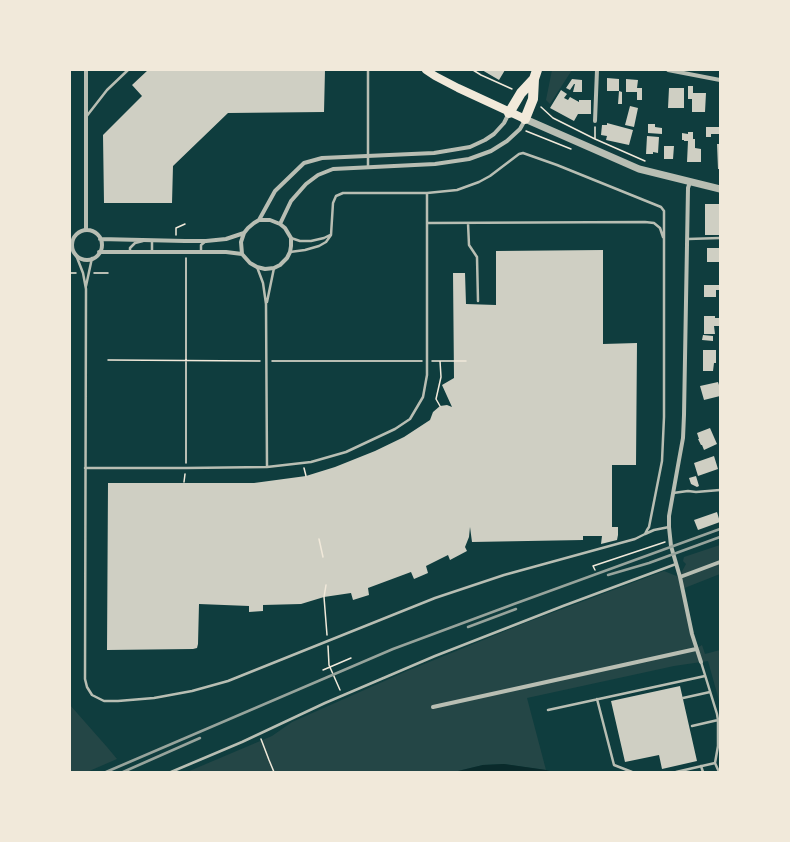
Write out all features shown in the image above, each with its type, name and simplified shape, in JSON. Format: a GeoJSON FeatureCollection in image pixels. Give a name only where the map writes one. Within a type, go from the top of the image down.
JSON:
{"type":"FeatureCollection","features":[{"type":"Feature","properties":{"kind":"highway"},"geometry":{"type":"LineString","coordinates":[[509,113],[521,93],[536,74]]}},
{"type":"Feature","properties":{"kind":"highway"},"geometry":{"type":"LineString","coordinates":[[525,119],[533,99],[536,74]]}},
{"type":"Feature","properties":{"kind":"main road"},"geometry":{"type":"LineString","coordinates":[[426,70],[509,113],[525,119]]}},
{"type":"Feature","properties":{"kind":"street"},"geometry":{"type":"LineString","coordinates":[[86,70],[86,230]]}},
{"type":"Feature","properties":{"kind":"street"},"geometry":{"type":"LineString","coordinates":[[595,121],[597,70]]}},
{"type":"Feature","properties":{"kind":"street"},"geometry":{"type":"LineString","coordinates":[[668,70],[720,80]]}},
{"type":"Feature","properties":{"kind":"street"},"geometry":{"type":"LineString","coordinates":[[259,220],[270,220],[280,224],[285,228],[290,238],[291,246],[287,258],[280,265],[274,268],[265,269],[250,263],[242,254],[241,242],[244,233],[248,228],[259,220],[275,191],[304,163],[322,158],[434,153],[470,147],[494,134],[504,123],[509,113]]}},
{"type":"Feature","properties":{"kind":"street"},"geometry":{"type":"LineString","coordinates":[[280,224],[291,201],[306,184],[318,175],[333,169],[435,164],[469,159],[491,151],[507,141],[520,129],[525,119],[639,169],[720,189]]}},
{"type":"Feature","properties":{"kind":"street"},"geometry":{"type":"LineString","coordinates":[[690,182],[688,188],[683,438],[669,516],[669,527],[673,554],[680,577],[700,662]]}},
{"type":"Feature","properties":{"kind":"street"},"geometry":{"type":"LineString","coordinates":[[86,230],[91,231],[97,234],[100,239],[101,245],[99,252],[92,258],[85,260],[73,252],[73,240],[80,232],[86,230]]}},
{"type":"Feature","properties":{"kind":"street"},"geometry":{"type":"LineString","coordinates":[[100,239],[206,241],[226,239],[244,233]]}},
{"type":"Feature","properties":{"kind":"street"},"geometry":{"type":"LineString","coordinates":[[99,252],[226,252],[242,254]]}},
{"type":"Feature","properties":{"kind":"street"},"geometry":{"type":"LineString","coordinates":[[680,577],[720,562]]}},
{"type":"Feature","properties":{"kind":"street"},"geometry":{"type":"LineString","coordinates":[[433,707],[696,649]]}},
{"type":"Feature","properties":{"kind":"lane"},"geometry":{"type":"LineString","coordinates":[[86,117],[107,90],[128,70]]}},
{"type":"Feature","properties":{"kind":"lane"},"geometry":{"type":"LineString","coordinates":[[368,70],[368,167]]}},
{"type":"Feature","properties":{"kind":"lane"},"geometry":{"type":"LineString","coordinates":[[290,252],[305,250],[319,246],[326,242],[331,235],[333,203],[336,196],[343,193],[427,193],[457,190],[479,182],[490,176],[519,154],[523,153],[557,165],[661,207],[664,211],[664,417],[662,461],[648,530],[644,534]]}},
{"type":"Feature","properties":{"kind":"lane"},"geometry":{"type":"LineString","coordinates":[[85,468],[267,467],[312,462],[346,452],[395,429],[410,419],[423,398],[427,375],[427,193]]}},
{"type":"Feature","properties":{"kind":"lane"},"geometry":{"type":"LineString","coordinates":[[428,223],[645,222],[654,223],[660,228],[664,238]]}},
{"type":"Feature","properties":{"kind":"lane"},"geometry":{"type":"LineString","coordinates":[[468,223],[469,245],[477,257],[478,301]]}},
{"type":"Feature","properties":{"kind":"lane"},"geometry":{"type":"LineString","coordinates":[[290,238],[300,241],[311,241],[331,235]]}},
{"type":"Feature","properties":{"kind":"lane"},"geometry":{"type":"LineString","coordinates":[[688,238],[720,238]]}},
{"type":"Feature","properties":{"kind":"lane"},"geometry":{"type":"LineString","coordinates":[[130,252],[130,248],[135,243],[145,240]]}},
{"type":"Feature","properties":{"kind":"lane"},"geometry":{"type":"LineString","coordinates":[[152,240],[152,253]]}},
{"type":"Feature","properties":{"kind":"lane"},"geometry":{"type":"LineString","coordinates":[[201,253],[201,246],[206,241]]}},
{"type":"Feature","properties":{"kind":"lane"},"geometry":{"type":"LineString","coordinates":[[76,255],[83,273],[86,289]]}},
{"type":"Feature","properties":{"kind":"lane"},"geometry":{"type":"LineString","coordinates":[[92,258],[86,289],[85,679],[87,687],[92,695],[104,701],[154,698],[192,691],[228,681],[435,598],[504,575],[635,539],[654,530],[669,527]]}},
{"type":"Feature","properties":{"kind":"lane"},"geometry":{"type":"LineString","coordinates":[[257,267],[263,283],[266,304],[267,467]]}},
{"type":"Feature","properties":{"kind":"lane"},"geometry":{"type":"LineString","coordinates":[[266,304],[274,268]]}},
{"type":"Feature","properties":{"kind":"lane"},"geometry":{"type":"LineString","coordinates":[[673,493],[720,490]]}},
{"type":"Feature","properties":{"kind":"lane"},"geometry":{"type":"LineString","coordinates":[[171,772],[259,734],[325,703],[435,656],[676,564]]}},
{"type":"Feature","properties":{"kind":"lane"},"geometry":{"type":"LineString","coordinates":[[700,662],[718,720],[718,746],[715,763],[718,772]]}},
{"type":"Feature","properties":{"kind":"lane"},"geometry":{"type":"LineString","coordinates":[[548,710],[705,676]]}},
{"type":"Feature","properties":{"kind":"lane"},"geometry":{"type":"LineString","coordinates":[[683,698],[710,692]]}},
{"type":"Feature","properties":{"kind":"lane"},"geometry":{"type":"LineString","coordinates":[[597,699],[614,765],[632,772]]}},
{"type":"Feature","properties":{"kind":"lane"},"geometry":{"type":"LineString","coordinates":[[692,726],[718,720]]}},
{"type":"Feature","properties":{"kind":"lane"},"geometry":{"type":"LineString","coordinates":[[676,772],[715,763]]}},
{"type":"Feature","properties":{"kind":"lane"},"geometry":{"type":"LineString","coordinates":[[701,766],[703,772]]}},
{"type":"Feature","properties":{"kind":"path"},"geometry":{"type":"LineString","coordinates":[[473,70],[521,93]]}},
{"type":"Feature","properties":{"kind":"path"},"geometry":{"type":"LineString","coordinates":[[533,99],[553,118],[645,162]]}},
{"type":"Feature","properties":{"kind":"path"},"geometry":{"type":"LineString","coordinates":[[592,149],[595,139],[595,121]]}},
{"type":"Feature","properties":{"kind":"path"},"geometry":{"type":"LineString","coordinates":[[176,241],[176,228],[185,224]]}},
{"type":"Feature","properties":{"kind":"path"},"geometry":{"type":"LineString","coordinates":[[184,482],[186,468],[187,360],[186,253]]}},
{"type":"Feature","properties":{"kind":"path"},"geometry":{"type":"LineString","coordinates":[[108,360],[466,361]]}},
{"type":"Feature","properties":{"kind":"path"},"geometry":{"type":"LineString","coordinates":[[440,361],[440,377],[436,399],[440,406]]}},
{"type":"Feature","properties":{"kind":"path"},"geometry":{"type":"LineString","coordinates":[[303,463],[306,476]]}},
{"type":"Feature","properties":{"kind":"path"},"geometry":{"type":"LineString","coordinates":[[319,539],[324,557]]}},
{"type":"Feature","properties":{"kind":"path"},"geometry":{"type":"LineString","coordinates":[[595,570],[593,566],[671,540]]}},
{"type":"Feature","properties":{"kind":"path"},"geometry":{"type":"LineString","coordinates":[[324,598],[326,585]]}},
{"type":"Feature","properties":{"kind":"path"},"geometry":{"type":"LineString","coordinates":[[323,670],[351,658]]}},
{"type":"Feature","properties":{"kind":"path"},"geometry":{"type":"LineString","coordinates":[[259,734],[274,772]]}},
{"type":"Feature","properties":{"kind":"shaded area"},"geometry":{"type":"Polygon","coordinates":[[[552,70],[572,70],[550,104],[546,100],[552,70]]]}},
{"type":"Feature","properties":{"kind":"shaded area"},"geometry":{"type":"Polygon","coordinates":[[[720,545],[720,574],[682,589],[697,648],[702,645],[705,654],[720,650],[720,704],[708,661],[674,666],[527,698],[546,770],[504,764],[483,765],[454,772],[187,772],[272,736],[292,722],[407,671],[525,623],[664,571],[679,577],[686,564],[683,561],[684,557],[720,545]]]}},
{"type":"Feature","properties":{"kind":"shaded area"},"geometry":{"type":"Polygon","coordinates":[[[70,705],[117,759],[87,772],[70,772],[70,705]]]}},
{"type":"Feature","properties":{"kind":"shaded area"},"geometry":{"type":"Polygon","coordinates":[[[504,764],[554,772],[454,772],[483,765],[504,764]]]}},
{"type":"Feature","properties":{"kind":"building"},"geometry":{"type":"Polygon","coordinates":[[[148,70],[325,70],[324,112],[228,113],[173,166],[172,203],[104,203],[103,135],[142,96],[132,85],[148,70]]]}},
{"type":"Feature","properties":{"kind":"building"},"geometry":{"type":"Polygon","coordinates":[[[482,70],[505,70],[499,80],[482,70]]]}},
{"type":"Feature","properties":{"kind":"building"},"geometry":{"type":"Polygon","coordinates":[[[607,78],[619,79],[619,91],[607,91],[607,78]]]}},
{"type":"Feature","properties":{"kind":"building"},"geometry":{"type":"Polygon","coordinates":[[[572,79],[582,80],[582,92],[573,92],[575,84],[570,90],[566,88],[572,79]]]}},
{"type":"Feature","properties":{"kind":"building"},"geometry":{"type":"Polygon","coordinates":[[[626,79],[638,80],[637,88],[642,88],[642,100],[637,100],[637,92],[626,92],[626,79]]]}},
{"type":"Feature","properties":{"kind":"building"},"geometry":{"type":"Polygon","coordinates":[[[688,86],[693,86],[693,93],[706,93],[705,112],[692,112],[692,99],[688,99],[688,86]]]}},
{"type":"Feature","properties":{"kind":"building"},"geometry":{"type":"Polygon","coordinates":[[[669,88],[684,88],[684,108],[668,108],[669,88]]]}},
{"type":"Feature","properties":{"kind":"building"},"geometry":{"type":"Polygon","coordinates":[[[561,90],[567,94],[564,98],[568,100],[570,97],[579,102],[579,100],[591,100],[591,114],[578,114],[574,121],[550,108],[561,90]]]}},
{"type":"Feature","properties":{"kind":"building"},"geometry":{"type":"Polygon","coordinates":[[[619,91],[622,92],[622,104],[618,104],[619,91]]]}},
{"type":"Feature","properties":{"kind":"building"},"geometry":{"type":"Polygon","coordinates":[[[630,106],[638,108],[634,127],[625,125],[630,106]]]}},
{"type":"Feature","properties":{"kind":"building"},"geometry":{"type":"Polygon","coordinates":[[[607,123],[633,130],[629,145],[606,140],[607,136],[601,135],[602,125],[607,125],[607,123]]]}},
{"type":"Feature","properties":{"kind":"building"},"geometry":{"type":"Polygon","coordinates":[[[648,124],[655,124],[655,127],[662,128],[662,134],[648,133],[648,124]]]}},
{"type":"Feature","properties":{"kind":"building"},"geometry":{"type":"Polygon","coordinates":[[[706,127],[720,127],[720,134],[711,134],[711,137],[706,137],[706,127]]]}},
{"type":"Feature","properties":{"kind":"building"},"geometry":{"type":"Polygon","coordinates":[[[688,132],[693,132],[695,148],[701,149],[701,162],[687,162],[688,141],[682,140],[682,133],[688,134],[688,132]]]}},
{"type":"Feature","properties":{"kind":"building"},"geometry":{"type":"Polygon","coordinates":[[[647,136],[659,137],[658,153],[653,152],[653,154],[646,154],[647,136]]]}},
{"type":"Feature","properties":{"kind":"building"},"geometry":{"type":"Polygon","coordinates":[[[717,144],[720,144],[720,169],[718,169],[717,144]]]}},
{"type":"Feature","properties":{"kind":"building"},"geometry":{"type":"Polygon","coordinates":[[[664,146],[674,146],[673,159],[664,159],[664,146]]]}},
{"type":"Feature","properties":{"kind":"building"},"geometry":{"type":"Polygon","coordinates":[[[705,204],[719,204],[719,235],[705,235],[705,204]]]}},
{"type":"Feature","properties":{"kind":"building"},"geometry":{"type":"Polygon","coordinates":[[[707,248],[720,248],[720,262],[707,262],[707,248]]]}},
{"type":"Feature","properties":{"kind":"building"},"geometry":{"type":"Polygon","coordinates":[[[603,250],[603,344],[637,343],[636,465],[612,465],[612,527],[618,527],[617,540],[601,544],[602,536],[583,536],[583,540],[472,542],[470,527],[469,537],[465,547],[467,551],[450,560],[448,555],[426,566],[428,573],[414,579],[411,572],[368,588],[369,595],[353,600],[351,593],[324,597],[301,604],[263,605],[263,611],[249,612],[249,606],[199,604],[197,648],[107,650],[108,483],[254,483],[306,476],[335,467],[375,451],[404,437],[430,420],[433,412],[440,406],[447,405],[452,407],[442,385],[454,378],[453,273],[465,273],[466,304],[496,305],[496,251],[603,250]]]}},
{"type":"Feature","properties":{"kind":"building"},"geometry":{"type":"Polygon","coordinates":[[[704,285],[720,285],[720,290],[716,290],[716,297],[704,297],[704,285]]]}},
{"type":"Feature","properties":{"kind":"building"},"geometry":{"type":"Polygon","coordinates":[[[704,316],[715,316],[715,318],[719,318],[719,326],[714,326],[715,334],[704,334],[704,316]]]}},
{"type":"Feature","properties":{"kind":"building"},"geometry":{"type":"Polygon","coordinates":[[[703,335],[713,336],[713,341],[702,340],[703,335]]]}},
{"type":"Feature","properties":{"kind":"building"},"geometry":{"type":"Polygon","coordinates":[[[703,350],[716,350],[716,363],[714,363],[713,371],[703,371],[703,350]]]}},
{"type":"Feature","properties":{"kind":"building"},"geometry":{"type":"Polygon","coordinates":[[[718,382],[720,396],[704,400],[700,386],[718,382]]]}},
{"type":"Feature","properties":{"kind":"building"},"geometry":{"type":"Polygon","coordinates":[[[710,428],[717,444],[704,450],[698,439],[697,433],[710,428]]]}},
{"type":"Feature","properties":{"kind":"building"},"geometry":{"type":"Polygon","coordinates":[[[714,456],[718,469],[698,476],[694,463],[714,456]]]}},
{"type":"Feature","properties":{"kind":"building"},"geometry":{"type":"Polygon","coordinates":[[[696,476],[699,486],[697,487],[691,484],[689,478],[696,476]]]}},
{"type":"Feature","properties":{"kind":"building"},"geometry":{"type":"Polygon","coordinates":[[[717,512],[720,522],[698,530],[694,520],[717,512]]]}},
{"type":"Feature","properties":{"kind":"building"},"geometry":{"type":"Polygon","coordinates":[[[680,686],[697,761],[662,769],[659,755],[625,762],[611,701],[680,686]]]}},
{"type":"Feature","properties":{"kind":"railway"},"geometry":{"type":"LineString","coordinates":[[106,772],[393,649],[720,529]]}},
{"type":"Feature","properties":{"kind":"railway"},"geometry":{"type":"LineString","coordinates":[[608,575],[649,563],[720,537]]}},
{"type":"Feature","properties":{"kind":"railway"},"geometry":{"type":"LineString","coordinates":[[468,627],[516,609]]}},
{"type":"Feature","properties":{"kind":"railway"},"geometry":{"type":"LineString","coordinates":[[123,772],[200,738]]}}]}
